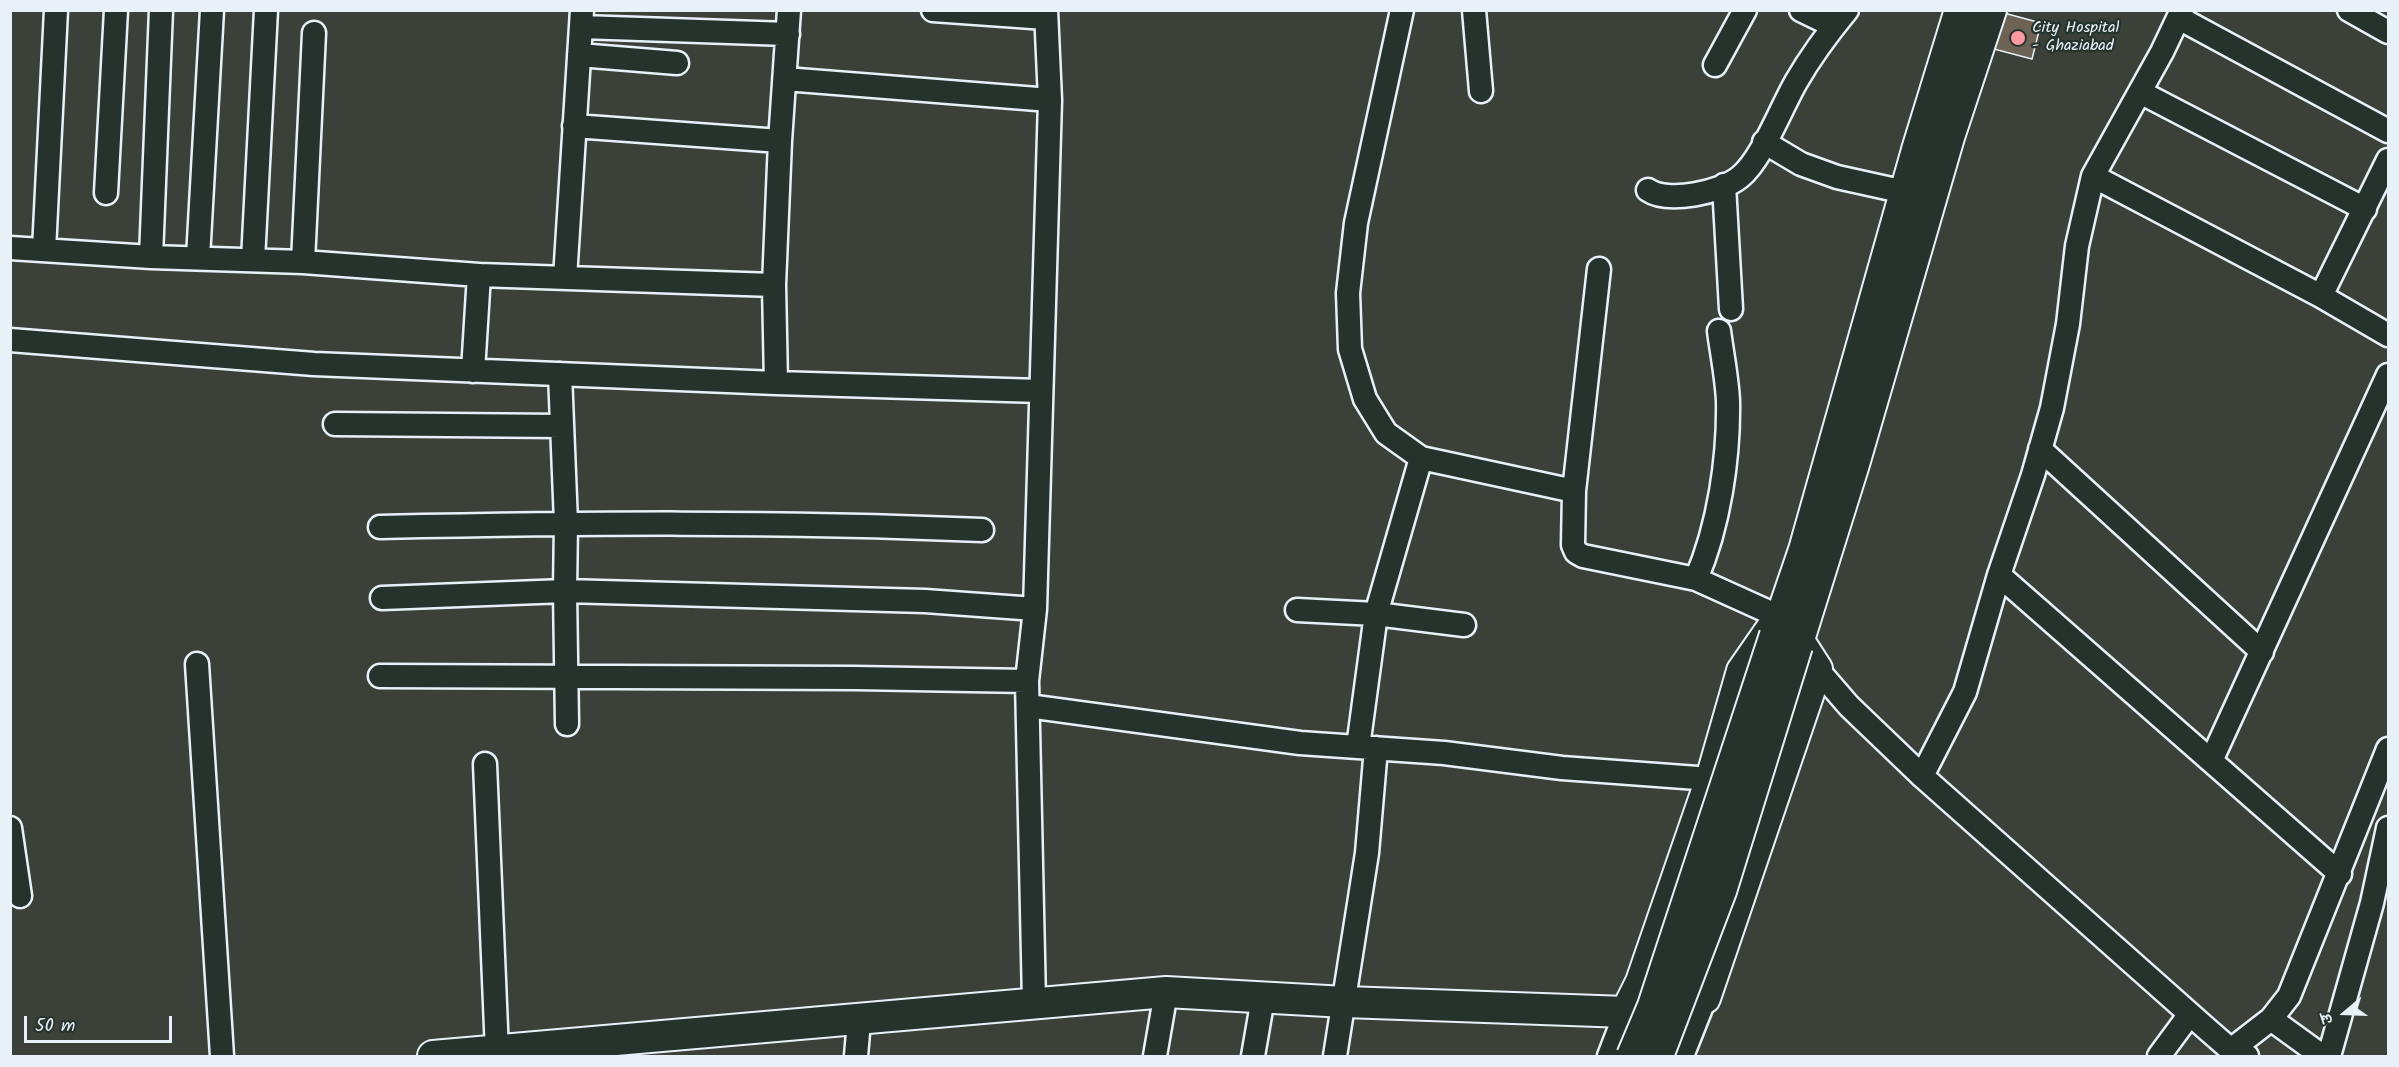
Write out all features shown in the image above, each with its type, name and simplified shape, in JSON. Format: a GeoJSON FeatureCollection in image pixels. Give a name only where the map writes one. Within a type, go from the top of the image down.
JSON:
{"type":"FeatureCollection","features":[{"type":"Feature","properties":{"kind":"main road"},"geometry":{"type":"LineString","coordinates":[[1658,1056],[1720,891],[1788,634],[1804,550],[1905,192],[1960,10]]}},
{"type":"Feature","properties":{"kind":"main road"},"geometry":{"type":"LineString","coordinates":[[1632,1056],[1653,1006],[1788,634],[1854,464],[1949,137],[1990,10]]}},
{"type":"Feature","properties":{"kind":"main road"},"geometry":{"type":"LineString","coordinates":[[433,1056],[653,1047],[1034,1002],[1166,992],[1345,1002],[1626,1012],[1705,998],[1817,669],[1788,634]]}},
{"type":"Feature","properties":{"kind":"main road"},"geometry":{"type":"LineString","coordinates":[[1626,1012],[1641,982],[1712,779],[1742,671],[1788,634]]}},
{"type":"Feature","properties":{"kind":"street"},"geometry":{"type":"LineString","coordinates":[[44,250],[56,10]]}},
{"type":"Feature","properties":{"kind":"street"},"geometry":{"type":"LineString","coordinates":[[106,193],[116,10]]}},
{"type":"Feature","properties":{"kind":"street"},"geometry":{"type":"LineString","coordinates":[[151,257],[161,10]]}},
{"type":"Feature","properties":{"kind":"street"},"geometry":{"type":"LineString","coordinates":[[198,258],[212,10]]}},
{"type":"Feature","properties":{"kind":"street"},"geometry":{"type":"LineString","coordinates":[[253,260],[266,10]]}},
{"type":"Feature","properties":{"kind":"street"},"geometry":{"type":"LineString","coordinates":[[776,383],[774,285],[780,141],[789,10]]}},
{"type":"Feature","properties":{"kind":"street"},"geometry":{"type":"LineString","coordinates":[[933,10],[1046,14],[1050,100],[1035,609],[1027,681],[1034,1002]]}},
{"type":"Feature","properties":{"kind":"street"},"geometry":{"type":"LineString","coordinates":[[1402,10],[1356,223],[1348,304],[1350,349],[1365,399],[1386,433],[1421,458],[1574,491]]}},
{"type":"Feature","properties":{"kind":"street"},"geometry":{"type":"LineString","coordinates":[[1474,10],[1481,91]]}},
{"type":"Feature","properties":{"kind":"street"},"geometry":{"type":"LineString","coordinates":[[1715,65],[1745,10]]}},
{"type":"Feature","properties":{"kind":"street"},"geometry":{"type":"LineString","coordinates":[[1648,190],[1662,196],[1678,197],[1724,185],[1740,178],[1753,163],[1796,82],[1817,48],[1840,18],[1801,10]]}},
{"type":"Feature","properties":{"kind":"street"},"geometry":{"type":"LineString","coordinates":[[2349,10],[2388,32]]}},
{"type":"Feature","properties":{"kind":"street"},"geometry":{"type":"LineString","coordinates":[[1922,776],[1965,692],[1999,575],[2040,449],[2054,397],[2068,324],[2077,246],[2093,176],[2180,14],[2388,132]]}},
{"type":"Feature","properties":{"kind":"street"},"geometry":{"type":"LineString","coordinates":[[565,278],[581,19],[788,34]]}},
{"type":"Feature","properties":{"kind":"street"},"geometry":{"type":"LineString","coordinates":[[303,262],[314,33]]}},
{"type":"Feature","properties":{"kind":"street"},"geometry":{"type":"LineString","coordinates":[[579,55],[677,63]]}},
{"type":"Feature","properties":{"kind":"street"},"geometry":{"type":"LineString","coordinates":[[784,79],[1050,100]]}},
{"type":"Feature","properties":{"kind":"street"},"geometry":{"type":"LineString","coordinates":[[2140,92],[2365,209]]}},
{"type":"Feature","properties":{"kind":"street"},"geometry":{"type":"LineString","coordinates":[[574,126],[780,141]]}},
{"type":"Feature","properties":{"kind":"street"},"geometry":{"type":"LineString","coordinates":[[1764,142],[1802,164],[1837,177],[1905,192]]}},
{"type":"Feature","properties":{"kind":"street"},"geometry":{"type":"LineString","coordinates":[[2321,296],[2387,167]]}},
{"type":"Feature","properties":{"kind":"street"},"geometry":{"type":"LineString","coordinates":[[2093,176],[2321,296],[2388,335]]}},
{"type":"Feature","properties":{"kind":"street"},"geometry":{"type":"LineString","coordinates":[[1724,185],[1731,309]]}},
{"type":"Feature","properties":{"kind":"street"},"geometry":{"type":"LineString","coordinates":[[10,248],[151,257],[303,262],[479,275],[774,285]]}},
{"type":"Feature","properties":{"kind":"street"},"geometry":{"type":"LineString","coordinates":[[1599,269],[1574,491],[1572,536],[1576,552],[1583,556],[1696,579],[1788,634]]}},
{"type":"Feature","properties":{"kind":"street"},"geometry":{"type":"LineString","coordinates":[[473,370],[479,275]]}},
{"type":"Feature","properties":{"kind":"street"},"geometry":{"type":"LineString","coordinates":[[1696,579],[1708,547],[1726,456],[1728,399],[1719,331]]}},
{"type":"Feature","properties":{"kind":"street"},"geometry":{"type":"LineString","coordinates":[[10,340],[314,364],[776,383],[1040,391]]}},
{"type":"Feature","properties":{"kind":"street"},"geometry":{"type":"LineString","coordinates":[[560,374],[566,523],[564,591],[567,724]]}},
{"type":"Feature","properties":{"kind":"street"},"geometry":{"type":"LineString","coordinates":[[2211,761],[2388,375]]}},
{"type":"Feature","properties":{"kind":"street"},"geometry":{"type":"LineString","coordinates":[[335,424],[561,426]]}},
{"type":"Feature","properties":{"kind":"street"},"geometry":{"type":"LineString","coordinates":[[2040,449],[2262,652]]}},
{"type":"Feature","properties":{"kind":"street"},"geometry":{"type":"LineString","coordinates":[[1335,1056],[1366,853],[1367,748],[1376,614],[1421,458]]}},
{"type":"Feature","properties":{"kind":"street"},"geometry":{"type":"LineString","coordinates":[[380,527],[566,523],[982,530]]}},
{"type":"Feature","properties":{"kind":"street"},"geometry":{"type":"LineString","coordinates":[[1999,575],[2340,874]]}},
{"type":"Feature","properties":{"kind":"street"},"geometry":{"type":"LineString","coordinates":[[382,598],[564,591],[925,601],[1035,609]]}},
{"type":"Feature","properties":{"kind":"street"},"geometry":{"type":"LineString","coordinates":[[1297,610],[1376,614],[1464,625]]}},
{"type":"Feature","properties":{"kind":"street"},"geometry":{"type":"LineString","coordinates":[[197,663],[222,1056]]}},
{"type":"Feature","properties":{"kind":"street"},"geometry":{"type":"LineString","coordinates":[[1817,669],[1849,706],[1922,776],[2238,1054],[2289,996],[2340,874],[2388,749]]}},
{"type":"Feature","properties":{"kind":"street"},"geometry":{"type":"LineString","coordinates":[[380,676],[1027,681]]}},
{"type":"Feature","properties":{"kind":"street"},"geometry":{"type":"LineString","coordinates":[[1028,706],[1300,743],[1444,753],[1562,768],[1712,779]]}},
{"type":"Feature","properties":{"kind":"street"},"geometry":{"type":"LineString","coordinates":[[485,764],[498,1052]]}},
{"type":"Feature","properties":{"kind":"street"},"geometry":{"type":"LineString","coordinates":[[10,828],[20,896]]}},
{"type":"Feature","properties":{"kind":"street"},"geometry":{"type":"LineString","coordinates":[[2329,1056],[2380,905],[2388,832]]}},
{"type":"Feature","properties":{"kind":"street"},"geometry":{"type":"LineString","coordinates":[[1155,1056],[1166,992]]}},
{"type":"Feature","properties":{"kind":"street"},"geometry":{"type":"LineString","coordinates":[[1253,1056],[1263,998]]}},
{"type":"Feature","properties":{"kind":"street"},"geometry":{"type":"LineString","coordinates":[[1682,1056],[1705,998]]}},
{"type":"Feature","properties":{"kind":"street"},"geometry":{"type":"LineString","coordinates":[[1609,1056],[1626,1012]]}},
{"type":"Feature","properties":{"kind":"street"},"geometry":{"type":"LineString","coordinates":[[2159,1056],[2190,1014]]}},
{"type":"Feature","properties":{"kind":"street"},"geometry":{"type":"LineString","coordinates":[[2271,1019],[2322,1056]]}},
{"type":"Feature","properties":{"kind":"street"},"geometry":{"type":"LineString","coordinates":[[856,1056],[859,1021]]}},
{"type":"Feature","properties":{"kind":"building"},"geometry":{"type":"Polygon","coordinates":[[[2004,13],[2041,23],[2032,59],[1994,49],[2004,13]]]}},
{"type":"Feature","properties":{"kind":"place","name":"City Hospital - Ghaziabad"},"geometry":{"type":"Point","coordinates":[2018,38]}}]}
